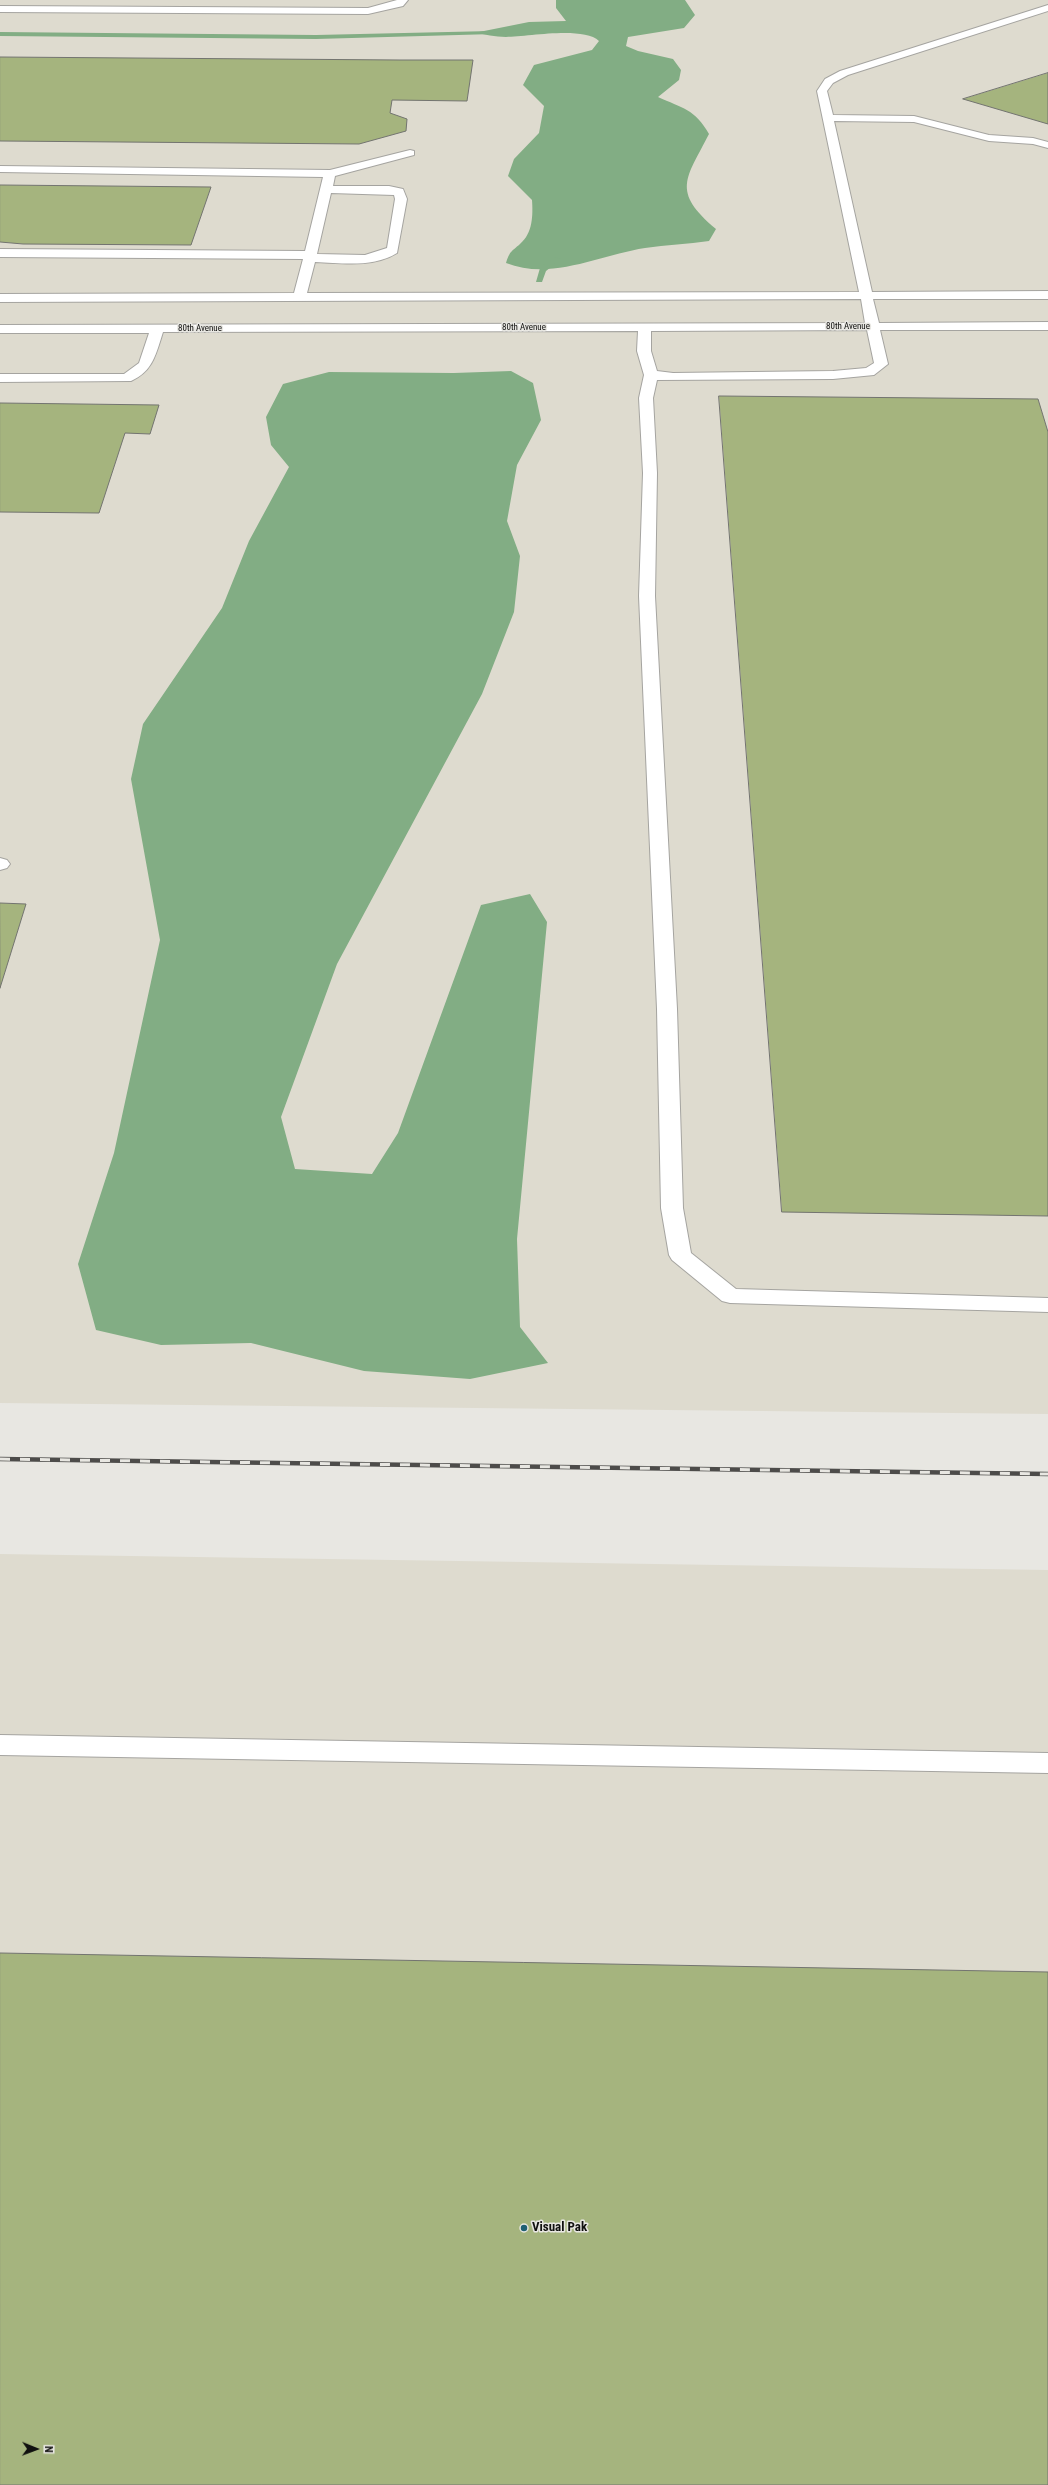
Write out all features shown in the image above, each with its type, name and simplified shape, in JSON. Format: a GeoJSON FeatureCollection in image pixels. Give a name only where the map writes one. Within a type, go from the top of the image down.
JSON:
{"type":"FeatureCollection","features":[{"type":"Feature","properties":{"kind":"street"},"geometry":{"type":"LineString","coordinates":[[0,8],[352,11],[387,8],[399,4],[403,0]]}},
{"type":"Feature","properties":{"kind":"street"},"geometry":{"type":"LineString","coordinates":[[650,375],[674,378],[833,375],[869,372],[881,364],[874,327],[865,296],[829,118],[822,91],[829,81],[844,73],[1048,8]]}},
{"type":"Feature","properties":{"kind":"street"},"geometry":{"type":"LineString","coordinates":[[829,118],[914,119],[989,138],[1033,141],[1048,145]]}},
{"type":"Feature","properties":{"kind":"street"},"geometry":{"type":"LineString","coordinates":[[0,169],[330,174],[410,153]]}},
{"type":"Feature","properties":{"kind":"street"},"geometry":{"type":"LineString","coordinates":[[300,297],[330,174]]}},
{"type":"Feature","properties":{"kind":"street"},"geometry":{"type":"LineString","coordinates":[[0,253],[310,256],[370,259],[386,256],[394,250],[401,198],[399,192],[390,190],[326,189]]}},
{"type":"Feature","properties":{"kind":"street"},"geometry":{"type":"LineString","coordinates":[[0,298],[1048,295]]}},
{"type":"Feature","properties":{"kind":"street","name":"80th Avenue"},"geometry":{"type":"LineString","coordinates":[[0,329],[1048,326]]}},
{"type":"Feature","properties":{"kind":"street"},"geometry":{"type":"LineString","coordinates":[[645,328],[644,351],[650,375],[646,398],[650,473],[648,596],[667,1009],[672,1208],[680,1255],[730,1296],[1048,1305]]}},
{"type":"Feature","properties":{"kind":"street"},"geometry":{"type":"LineString","coordinates":[[0,378],[126,378],[139,374],[145,367],[157,329]]}},
{"type":"Feature","properties":{"kind":"street"},"geometry":{"type":"LineString","coordinates":[[0,1745],[1048,1763]]}},
{"type":"Feature","properties":{"kind":"shaded area"},"geometry":{"type":"Polygon","coordinates":[[[0,0],[1048,0],[1048,1414],[0,1403],[0,0]]]}},
{"type":"Feature","properties":{"kind":"shaded area"},"geometry":{"type":"Polygon","coordinates":[[[556,0],[685,0],[695,15],[684,28],[628,37],[626,46],[638,51],[673,59],[681,70],[679,80],[658,97],[693,114],[709,134],[694,162],[687,184],[688,194],[693,204],[702,216],[716,229],[709,241],[628,251],[576,265],[558,268],[523,268],[506,263],[511,252],[528,235],[532,212],[532,200],[508,176],[514,159],[539,133],[544,106],[523,85],[534,65],[592,50],[599,41],[581,34],[568,33],[498,37],[474,33],[529,22],[566,21],[556,8],[556,0]]]}},
{"type":"Feature","properties":{"kind":"shaded area"},"geometry":{"type":"Polygon","coordinates":[[[511,371],[533,383],[541,420],[517,465],[507,521],[520,556],[514,612],[482,694],[337,964],[281,1117],[295,1169],[372,1174],[398,1133],[481,905],[530,894],[547,922],[517,1239],[520,1327],[548,1363],[470,1379],[364,1371],[251,1343],[161,1345],[96,1330],[78,1264],[114,1153],[160,940],[131,779],[143,724],[222,608],[249,541],[289,467],[271,445],[266,417],[283,384],[329,372],[454,373],[511,371]]]}},
{"type":"Feature","properties":{"kind":"shaded area"},"geometry":{"type":"Polygon","coordinates":[[[0,1554],[1048,1570],[1048,2485],[0,2485],[0,1554]]]}},
{"type":"Feature","properties":{"kind":"building"},"geometry":{"type":"Polygon","coordinates":[[[0,57],[473,60],[467,101],[392,100],[390,113],[407,119],[406,131],[359,144],[0,141],[0,57]]]}},
{"type":"Feature","properties":{"kind":"building"},"geometry":{"type":"Polygon","coordinates":[[[1048,73],[1048,124],[963,99],[1048,73]]]}},
{"type":"Feature","properties":{"kind":"building"},"geometry":{"type":"Polygon","coordinates":[[[0,185],[211,187],[191,245],[23,244],[0,242],[0,185]]]}},
{"type":"Feature","properties":{"kind":"building"},"geometry":{"type":"Polygon","coordinates":[[[719,396],[1038,399],[1048,432],[1048,1216],[782,1212],[719,396]]]}},
{"type":"Feature","properties":{"kind":"building"},"geometry":{"type":"Polygon","coordinates":[[[0,403],[159,405],[150,434],[125,433],[99,513],[0,512],[0,403]]]}},
{"type":"Feature","properties":{"kind":"building"},"geometry":{"type":"Polygon","coordinates":[[[0,903],[26,904],[0,988],[0,903]]]}},
{"type":"Feature","properties":{"kind":"building","name":"Visual Pak"},"geometry":{"type":"Polygon","coordinates":[[[0,1953],[1048,1972],[1048,2485],[0,2485],[0,1953]]]}},
{"type":"Feature","properties":{"kind":"waterway"},"geometry":{"type":"LineString","coordinates":[[0,34],[316,37],[492,33]]}},
{"type":"Feature","properties":{"kind":"waterway"},"geometry":{"type":"LineString","coordinates":[[539,280],[543,270],[557,259]]}},
{"type":"Feature","properties":{"kind":"railway"},"geometry":{"type":"LineString","coordinates":[[0,1459],[1048,1474]]}},
{"type":"Feature","properties":{"kind":"place","name":"Visual Pak"},"geometry":{"type":"Point","coordinates":[524,2228]}}]}
